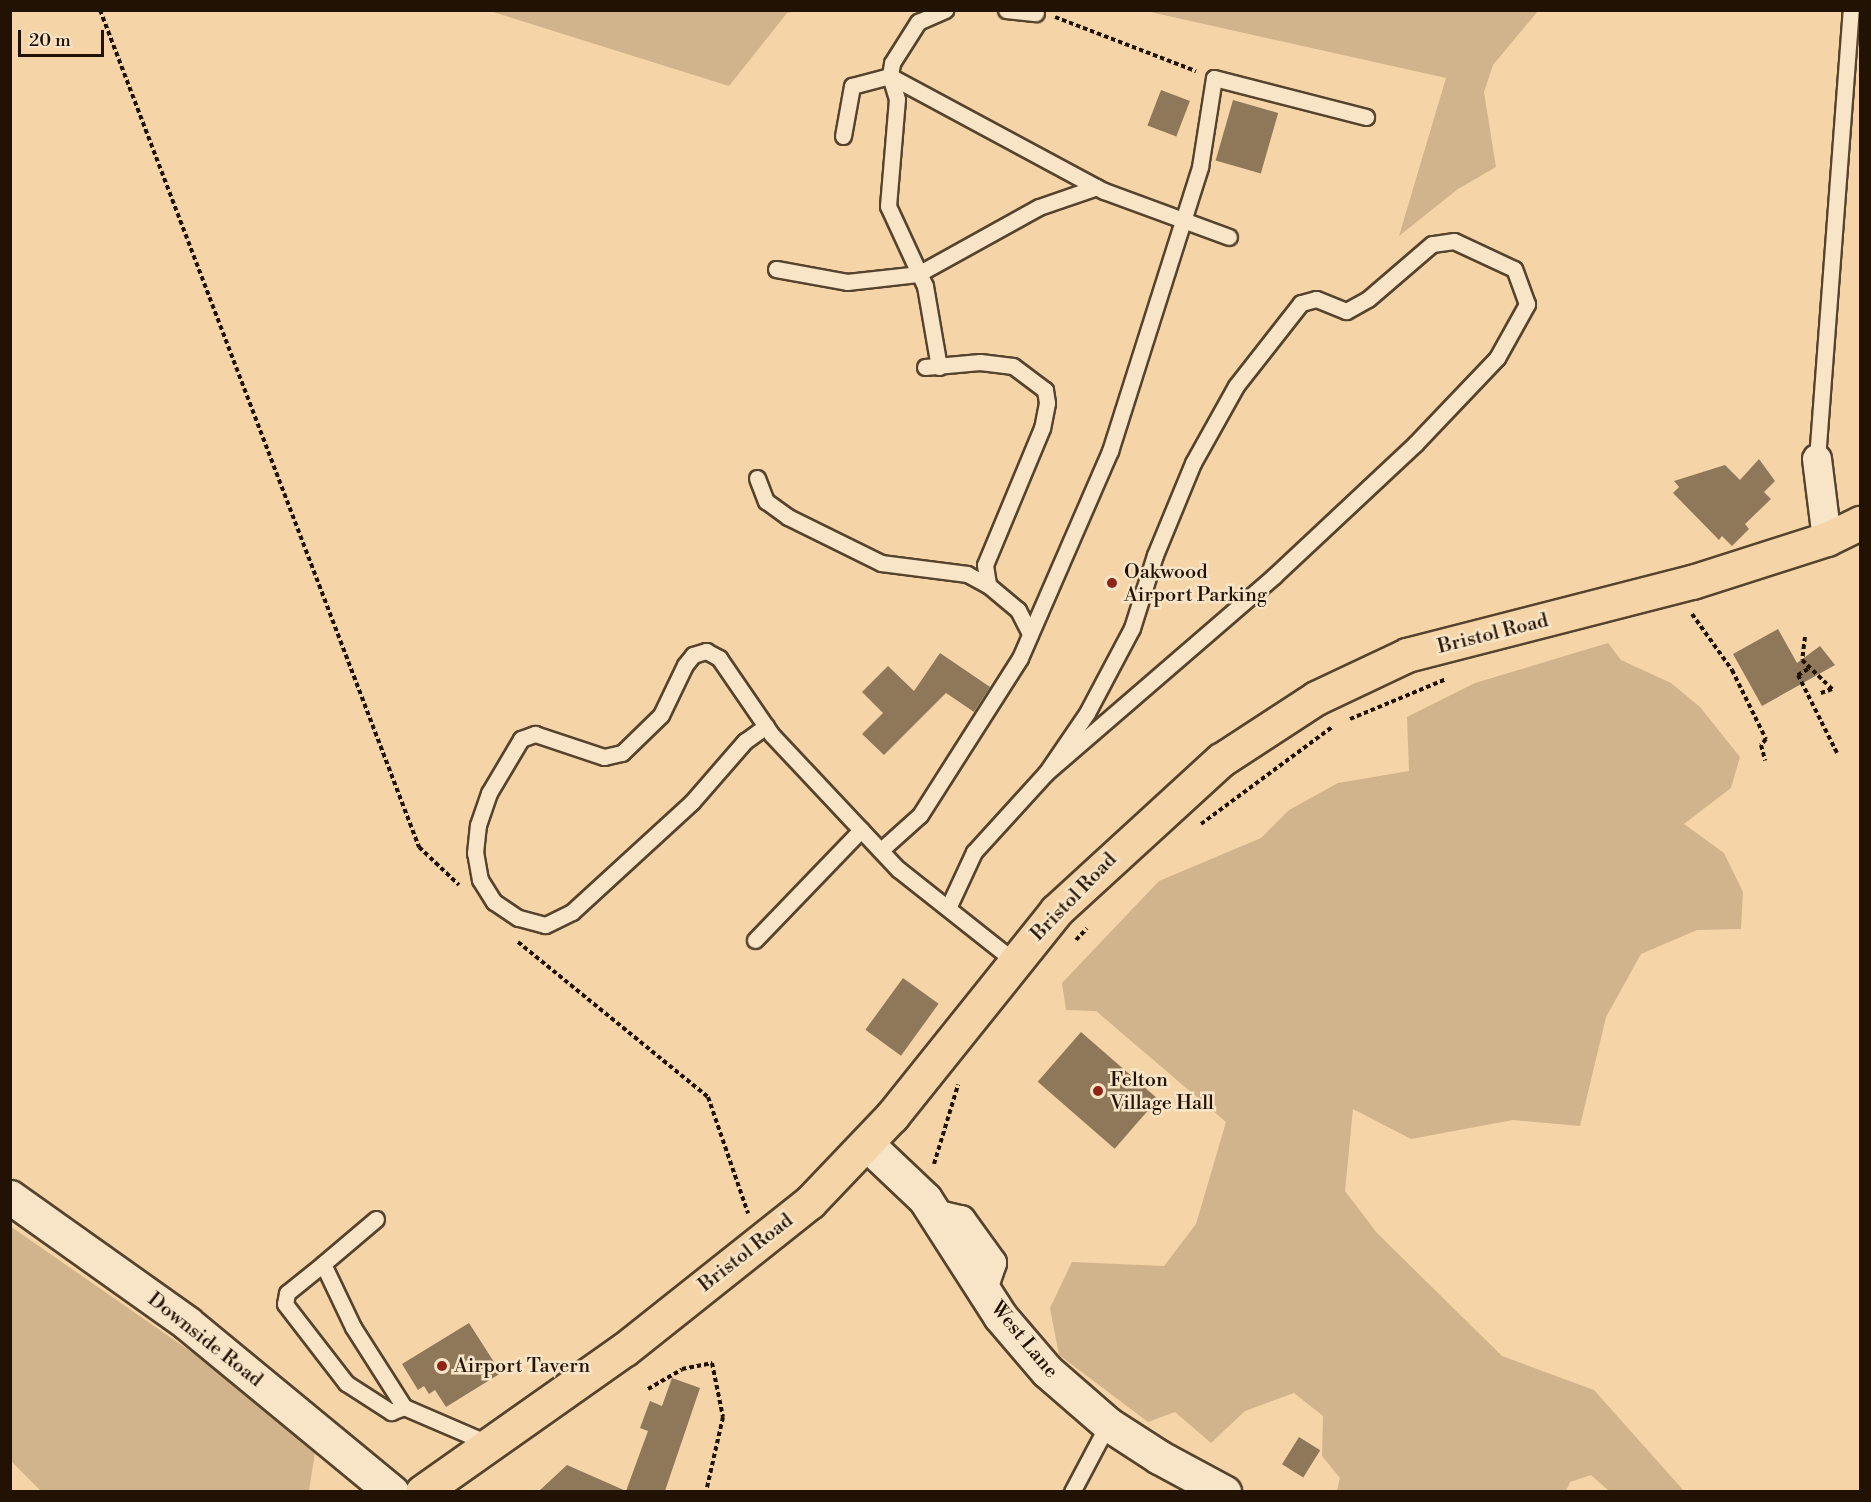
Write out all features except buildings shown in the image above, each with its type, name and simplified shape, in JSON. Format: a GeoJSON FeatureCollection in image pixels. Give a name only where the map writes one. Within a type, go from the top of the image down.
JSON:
{"type":"FeatureCollection","features":[{"type":"Feature","properties":{"kind":"highway","name":"Bristol Road"},"geometry":{"type":"LineString","coordinates":[[422,1491],[625,1349],[759,1245],[810,1202],[867,1144],[1056,911],[1212,768],[1316,698],[1407,655],[1692,582],[1827,539],[1860,523]]}},
{"type":"Feature","properties":{"kind":"street"},"geometry":{"type":"LineString","coordinates":[[1817,459],[1827,539]]}},
{"type":"Feature","properties":{"kind":"street","name":"West Lane"},"geometry":{"type":"LineString","coordinates":[[867,1144],[903,1175],[934,1214],[1000,1316],[1047,1371],[1108,1424],[1159,1458],[1224,1491]]}},
{"type":"Feature","properties":{"kind":"street","name":"Downside Road"},"geometry":{"type":"LineString","coordinates":[[10,1197],[188,1323],[392,1491]]}},
{"type":"Feature","properties":{"kind":"lane"},"geometry":{"type":"LineString","coordinates":[[945,10],[918,22],[892,63],[890,76],[897,99],[888,206],[925,286],[932,367],[980,362],[1013,366],[1045,390],[1047,403],[1042,428],[985,565],[988,585]]}},
{"type":"Feature","properties":{"kind":"lane"},"geometry":{"type":"LineString","coordinates":[[1006,10],[1036,13]]}},
{"type":"Feature","properties":{"kind":"lane"},"geometry":{"type":"LineString","coordinates":[[1817,459],[1851,10]]}},
{"type":"Feature","properties":{"kind":"lane"},"geometry":{"type":"LineString","coordinates":[[843,136],[852,86],[890,76],[1097,187],[1184,218],[1229,237]]}},
{"type":"Feature","properties":{"kind":"lane"},"geometry":{"type":"LineString","coordinates":[[881,850],[920,815],[1020,658],[1110,451],[1200,167],[1214,78],[1366,117]]}},
{"type":"Feature","properties":{"kind":"lane"},"geometry":{"type":"LineString","coordinates":[[776,268],[847,282],[918,274],[1039,207],[1097,187]]}},
{"type":"Feature","properties":{"kind":"lane"},"geometry":{"type":"LineString","coordinates":[[948,908],[974,852],[1046,773],[1274,576],[1415,444],[1497,358],[1527,304],[1514,268],[1454,242],[1432,244],[1368,299],[1346,311],[1316,299],[1301,303],[1236,386],[1198,454],[1155,555],[1132,628],[1088,713],[1046,773]]}},
{"type":"Feature","properties":{"kind":"lane"},"geometry":{"type":"LineString","coordinates":[[756,478],[766,501],[788,517],[881,562],[967,574],[988,585],[1018,610],[1030,634]]}},
{"type":"Feature","properties":{"kind":"lane"},"geometry":{"type":"LineString","coordinates":[[766,726],[746,741],[692,802],[572,912],[545,925],[518,918],[494,902],[480,880],[475,853],[477,825],[489,793],[521,739],[535,734],[604,757],[622,753],[661,715],[685,665],[693,655],[706,651],[719,658],[766,726],[861,830],[948,908],[1014,961]]}},
{"type":"Feature","properties":{"kind":"lane"},"geometry":{"type":"LineString","coordinates":[[754,940],[861,830]]}},
{"type":"Feature","properties":{"kind":"lane"},"geometry":{"type":"LineString","coordinates":[[376,1219],[287,1293],[285,1304],[346,1383],[392,1412],[404,1407]]}},
{"type":"Feature","properties":{"kind":"lane"},"geometry":{"type":"LineString","coordinates":[[323,1263],[353,1327],[404,1407],[490,1444]]}},
{"type":"Feature","properties":{"kind":"lane"},"geometry":{"type":"LineString","coordinates":[[1072,1491],[1108,1424]]}},
{"type":"Feature","properties":{"kind":"path"},"geometry":{"type":"LineString","coordinates":[[100,10],[419,847],[467,894]]}},
{"type":"Feature","properties":{"kind":"path"},"geometry":{"type":"LineString","coordinates":[[1036,13],[1063,18],[1214,78]]}},
{"type":"Feature","properties":{"kind":"path"},"geometry":{"type":"LineString","coordinates":[[1688,603],[1694,622],[1732,670],[1766,738],[1761,745],[1765,760]]}},
{"type":"Feature","properties":{"kind":"path"},"geometry":{"type":"LineString","coordinates":[[1805,637],[1802,660],[1808,669],[1832,689],[1821,693]]}},
{"type":"Feature","properties":{"kind":"path"},"geometry":{"type":"LineString","coordinates":[[1808,669],[1798,675],[1837,753]]}},
{"type":"Feature","properties":{"kind":"path"},"geometry":{"type":"LineString","coordinates":[[1346,721],[1450,677]]}},
{"type":"Feature","properties":{"kind":"path"},"geometry":{"type":"LineString","coordinates":[[1193,830],[1335,725]]}},
{"type":"Feature","properties":{"kind":"path"},"geometry":{"type":"LineString","coordinates":[[1074,941],[1090,924]]}},
{"type":"Feature","properties":{"kind":"path"},"geometry":{"type":"LineString","coordinates":[[516,940],[708,1097],[759,1245]]}},
{"type":"Feature","properties":{"kind":"path"},"geometry":{"type":"LineString","coordinates":[[933,1175],[945,1121],[965,1075]]}},
{"type":"Feature","properties":{"kind":"path"},"geometry":{"type":"LineString","coordinates":[[648,1389],[682,1369],[712,1363],[723,1417],[706,1491]]}},
{"type":"Feature","properties":{"kind":"shaded area"},"geometry":{"type":"Polygon","coordinates":[[[490,11],[797,11],[787,13],[729,86],[490,11]]]}},
{"type":"Feature","properties":{"kind":"shaded area"},"geometry":{"type":"Polygon","coordinates":[[[1146,11],[1538,11],[1493,65],[1484,92],[1496,167],[1458,189],[1399,236],[1446,78],[1146,11]]]}},
{"type":"Feature","properties":{"kind":"shaded area"},"geometry":{"type":"Polygon","coordinates":[[[1608,643],[1621,660],[1671,683],[1700,707],[1740,757],[1731,788],[1684,824],[1724,853],[1743,892],[1741,929],[1697,930],[1641,954],[1606,1017],[1580,1126],[1513,1120],[1411,1139],[1353,1109],[1345,1191],[1377,1233],[1502,1356],[1594,1390],[1684,1491],[1609,1491],[1591,1475],[1570,1482],[1566,1491],[1337,1491],[1340,1478],[1322,1456],[1323,1416],[1294,1393],[1245,1411],[1211,1443],[1175,1412],[1148,1422],[1059,1355],[1050,1308],[1072,1262],[1164,1266],[1196,1224],[1226,1122],[1096,1011],[1066,1010],[1062,983],[1159,881],[1261,838],[1289,810],[1338,783],[1409,771],[1407,717],[1475,683],[1608,643]]]}},
{"type":"Feature","properties":{"kind":"shaded area"},"geometry":{"type":"Polygon","coordinates":[[[10,1226],[317,1439],[309,1491],[41,1491],[11,1461],[10,1226]]]}},
{"type":"Feature","properties":{"kind":"place","name":"Oakwood Airport Parking"},"geometry":{"type":"Point","coordinates":[1112,583]}},
{"type":"Feature","properties":{"kind":"place","name":"Felton Village Hall"},"geometry":{"type":"Point","coordinates":[1098,1091]}},
{"type":"Feature","properties":{"kind":"place","name":"Airport Tavern"},"geometry":{"type":"Point","coordinates":[442,1366]}}]}
